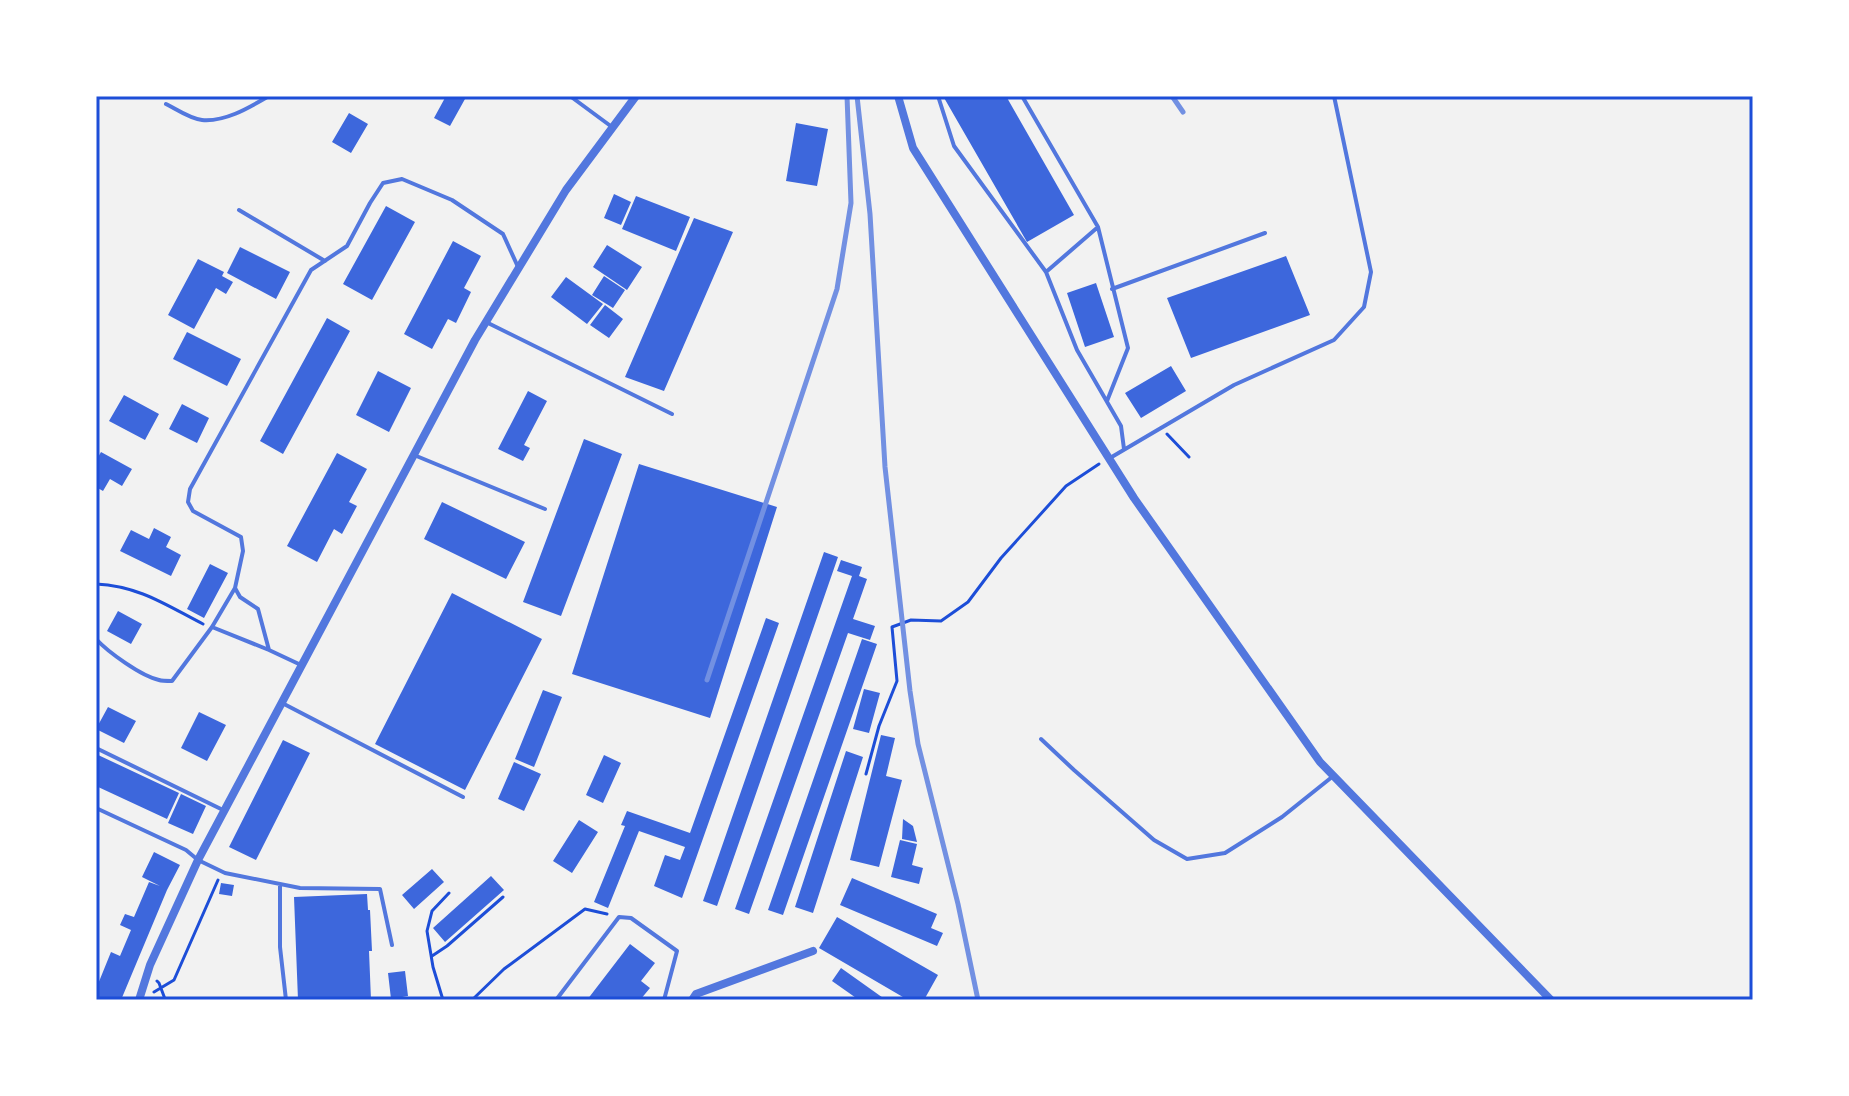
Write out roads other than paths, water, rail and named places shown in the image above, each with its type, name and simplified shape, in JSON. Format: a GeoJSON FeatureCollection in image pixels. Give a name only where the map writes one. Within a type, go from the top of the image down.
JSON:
{"type":"FeatureCollection","features":[{"type":"Feature","properties":{"kind":"street"},"geometry":{"type":"LineString","coordinates":[[139,1000],[198,860],[486,321],[566,190],[636,96]]}},
{"type":"Feature","properties":{"kind":"street"},"geometry":{"type":"LineString","coordinates":[[898,96],[913,148],[1109,458],[1320,762],[1551,1000]]}},
{"type":"Feature","properties":{"kind":"street"},"geometry":{"type":"LineString","coordinates":[[692,1000],[696,994],[813,951]]}},
{"type":"Feature","properties":{"kind":"lane"},"geometry":{"type":"LineString","coordinates":[[166,104],[199,120],[216,119],[244,111],[269,96]]}},
{"type":"Feature","properties":{"kind":"lane"},"geometry":{"type":"LineString","coordinates":[[570,96],[612,127]]}},
{"type":"Feature","properties":{"kind":"lane"},"geometry":{"type":"LineString","coordinates":[[938,96],[954,146],[1046,272],[1077,350],[1121,426],[1124,449]]}},
{"type":"Feature","properties":{"kind":"lane"},"geometry":{"type":"LineString","coordinates":[[1022,96],[1098,227],[1128,348],[1107,401]]}},
{"type":"Feature","properties":{"kind":"lane"},"geometry":{"type":"LineString","coordinates":[[1109,458],[1234,385],[1334,340],[1364,307],[1371,272],[1334,96]]}},
{"type":"Feature","properties":{"kind":"lane"},"geometry":{"type":"LineString","coordinates":[[96,639],[147,676],[172,681],[212,627],[235,588],[243,551],[241,537],[193,511],[188,502],[190,489],[311,270],[347,246],[383,183],[402,179],[452,200],[503,234],[518,267]]}},
{"type":"Feature","properties":{"kind":"lane"},"geometry":{"type":"LineString","coordinates":[[239,210],[325,261]]}},
{"type":"Feature","properties":{"kind":"lane"},"geometry":{"type":"LineString","coordinates":[[1046,272],[1098,227]]}},
{"type":"Feature","properties":{"kind":"lane"},"geometry":{"type":"LineString","coordinates":[[1112,289],[1265,233]]}},
{"type":"Feature","properties":{"kind":"lane"},"geometry":{"type":"LineString","coordinates":[[486,321],[672,414]]}},
{"type":"Feature","properties":{"kind":"lane"},"geometry":{"type":"LineString","coordinates":[[413,455],[545,509]]}},
{"type":"Feature","properties":{"kind":"lane"},"geometry":{"type":"LineString","coordinates":[[235,588],[240,597],[258,609],[269,650]]}},
{"type":"Feature","properties":{"kind":"lane"},"geometry":{"type":"LineString","coordinates":[[212,627],[301,665]]}},
{"type":"Feature","properties":{"kind":"lane"},"geometry":{"type":"LineString","coordinates":[[281,703],[463,797]]}},
{"type":"Feature","properties":{"kind":"lane"},"geometry":{"type":"LineString","coordinates":[[1041,739],[1154,840],[1187,859],[1225,853],[1282,817],[1333,775]]}},
{"type":"Feature","properties":{"kind":"lane"},"geometry":{"type":"LineString","coordinates":[[96,748],[225,811]]}},
{"type":"Feature","properties":{"kind":"lane"},"geometry":{"type":"LineString","coordinates":[[96,808],[186,850],[198,860],[222,871],[300,888],[380,889],[392,945]]}},
{"type":"Feature","properties":{"kind":"lane"},"geometry":{"type":"LineString","coordinates":[[280,884],[280,947],[286,1000]]}},
{"type":"Feature","properties":{"kind":"lane"},"geometry":{"type":"LineString","coordinates":[[556,1000],[619,917],[631,918],[677,951],[664,1000]]}},
{"type":"Feature","properties":{"kind":"railway"},"geometry":{"type":"LineString","coordinates":[[707,680],[837,289],[851,203],[847,96]]}},
{"type":"Feature","properties":{"kind":"railway"},"geometry":{"type":"LineString","coordinates":[[857,96],[870,214],[885,467],[910,691],[918,744],[958,904],[978,1000]]}},
{"type":"Feature","properties":{"kind":"railway"},"geometry":{"type":"LineString","coordinates":[[1172,96],[1183,112]]}}]}
